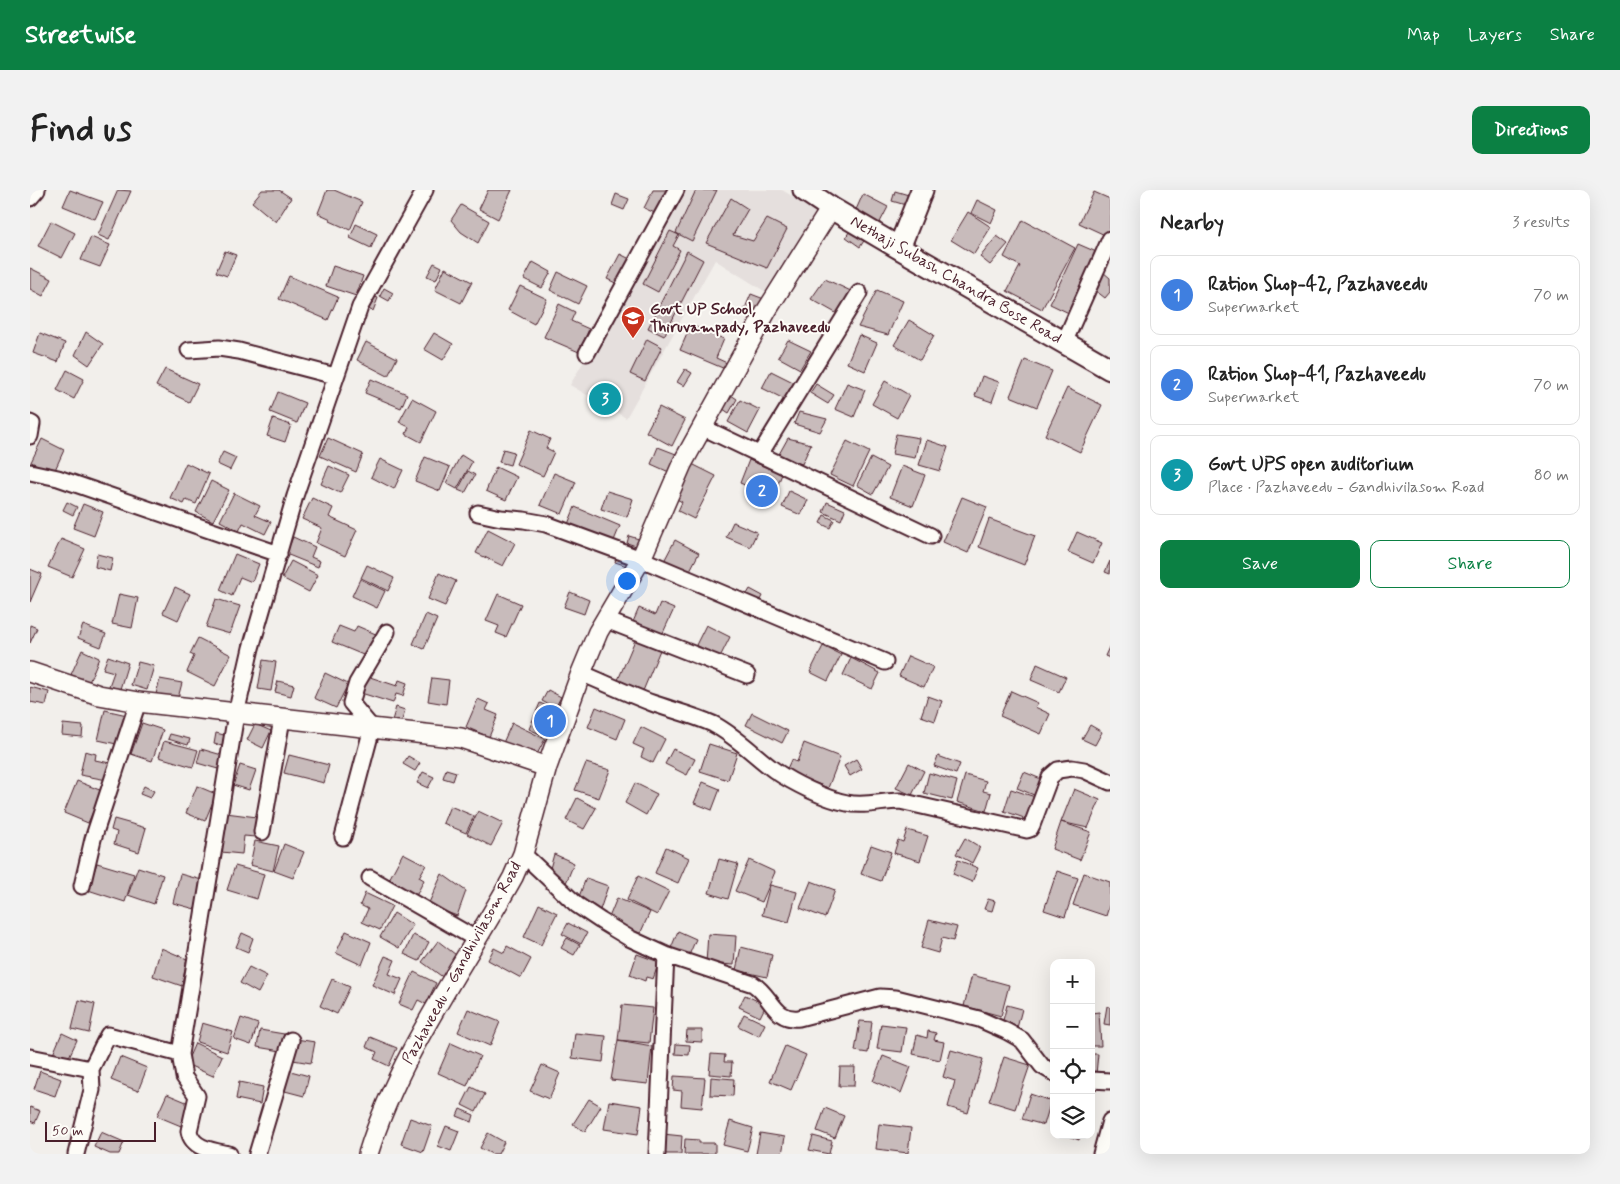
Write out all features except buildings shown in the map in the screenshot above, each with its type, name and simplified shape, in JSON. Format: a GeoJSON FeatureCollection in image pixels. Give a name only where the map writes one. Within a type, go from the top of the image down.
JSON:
{"type":"FeatureCollection","features":[{"type":"Feature","properties":{"kind":"main road","name":"Nethaji Subash Chandra Bose Road"},"geometry":{"type":"LineString","coordinates":[[804,190],[899,248],[1110,369]]}},
{"type":"Feature","properties":{"kind":"main road"},"geometry":{"type":"LineString","coordinates":[[899,248],[922,190]]}},
{"type":"Feature","properties":{"kind":"street"},"geometry":{"type":"LineString","coordinates":[[30,198],[37,190]]}},
{"type":"Feature","properties":{"kind":"street"},"geometry":{"type":"LineString","coordinates":[[229,1154],[207,1149],[196,1143],[190,1136],[189,1131],[197,1096],[184,1077],[180,1054],[236,714],[251,648],[295,496],[335,376],[360,307],[425,190]]}},
{"type":"Feature","properties":{"kind":"street"},"geometry":{"type":"LineString","coordinates":[[586,353],[676,190]]}},
{"type":"Feature","properties":{"kind":"street","name":"Pazhaveedu - Gandhivilasom Road"},"geometry":{"type":"LineString","coordinates":[[368,1154],[377,1125],[415,1044],[513,877],[523,854],[547,768],[598,632],[641,559],[682,464],[702,427],[767,310],[831,208]]}},
{"type":"Feature","properties":{"kind":"street"},"geometry":{"type":"LineString","coordinates":[[1064,342],[1110,239]]}},
{"type":"Feature","properties":{"kind":"street"},"geometry":{"type":"LineString","coordinates":[[760,454],[859,293]]}},
{"type":"Feature","properties":{"kind":"street"},"geometry":{"type":"LineString","coordinates":[[189,350],[219,348],[239,351],[335,376]]}},
{"type":"Feature","properties":{"kind":"street"},"geometry":{"type":"LineString","coordinates":[[30,423],[32,424],[30,436]]}},
{"type":"Feature","properties":{"kind":"street"},"geometry":{"type":"LineString","coordinates":[[702,427],[931,536]]}},
{"type":"Feature","properties":{"kind":"street"},"geometry":{"type":"LineString","coordinates":[[30,472],[58,478],[279,554]]}},
{"type":"Feature","properties":{"kind":"street"},"geometry":{"type":"LineString","coordinates":[[478,513],[546,524],[641,559],[885,662]]}},
{"type":"Feature","properties":{"kind":"street"},"geometry":{"type":"LineString","coordinates":[[606,620],[747,675]]}},
{"type":"Feature","properties":{"kind":"street"},"geometry":{"type":"LineString","coordinates":[[372,728],[351,703],[357,682],[387,632]]}},
{"type":"Feature","properties":{"kind":"street"},"geometry":{"type":"LineString","coordinates":[[30,672],[99,695],[138,702],[461,738],[547,768]]}},
{"type":"Feature","properties":{"kind":"street"},"geometry":{"type":"LineString","coordinates":[[582,673],[652,703],[689,714],[712,724],[729,733],[776,771],[822,796],[848,804],[873,805],[886,801],[900,801],[1026,830],[1032,825],[1050,777],[1058,770],[1072,768],[1084,770],[1110,782]]}},
{"type":"Feature","properties":{"kind":"street"},"geometry":{"type":"LineString","coordinates":[[82,886],[93,839],[138,702]]}},
{"type":"Feature","properties":{"kind":"street"},"geometry":{"type":"LineString","coordinates":[[262,832],[282,719]]}},
{"type":"Feature","properties":{"kind":"street"},"geometry":{"type":"LineString","coordinates":[[343,837],[372,728]]}},
{"type":"Feature","properties":{"kind":"street"},"geometry":{"type":"LineString","coordinates":[[523,854],[577,905],[600,921],[666,956],[753,984],[780,1014],[786,1018],[799,1018],[880,997],[896,998],[979,1019],[1006,1031],[1022,1040],[1042,1066],[1050,1071]]}},
{"type":"Feature","properties":{"kind":"street"},"geometry":{"type":"LineString","coordinates":[[370,878],[476,939]]}},
{"type":"Feature","properties":{"kind":"street"},"geometry":{"type":"LineString","coordinates":[[656,1154],[666,956]]}},
{"type":"Feature","properties":{"kind":"street"},"geometry":{"type":"LineString","coordinates":[[76,1154],[92,1090],[91,1069],[108,1035],[180,1054]]}},
{"type":"Feature","properties":{"kind":"street"},"geometry":{"type":"LineString","coordinates":[[257,1154],[291,1040]]}},
{"type":"Feature","properties":{"kind":"street"},"geometry":{"type":"LineString","coordinates":[[30,1057],[91,1069]]}},
{"type":"Feature","properties":{"kind":"street"},"geometry":{"type":"LineString","coordinates":[[1095,1080],[1110,1081]]}},
{"type":"Feature","properties":{"kind":"street"},"geometry":{"type":"LineString","coordinates":[[1101,1154],[1110,1121]]}},
{"type":"Feature","properties":{"kind":"shaded area","name":"Govt UP School, Thiruvampady, Pazhaveedu"},"geometry":{"type":"Polygon","coordinates":[[[682,190],[782,190],[819,212],[769,294],[715,260],[626,418],[570,385],[682,190]]]}},
{"type":"Feature","properties":{"kind":"place","name":"Govt UP School, Thiruvampady, Pazhaveedu"},"geometry":{"type":"Point","coordinates":[633,339]}},
{"type":"Feature","properties":{"kind":"place","name":"Govt UPS open auditorium"},"geometry":{"type":"Point","coordinates":[605,399]}},
{"type":"Feature","properties":{"kind":"place","name":"Ration Shop-41, Pazhaveedu"},"geometry":{"type":"Point","coordinates":[762,491]}},
{"type":"Feature","properties":{"kind":"place","name":"Ration Shop-42, Pazhaveedu"},"geometry":{"type":"Point","coordinates":[550,721]}}]}
